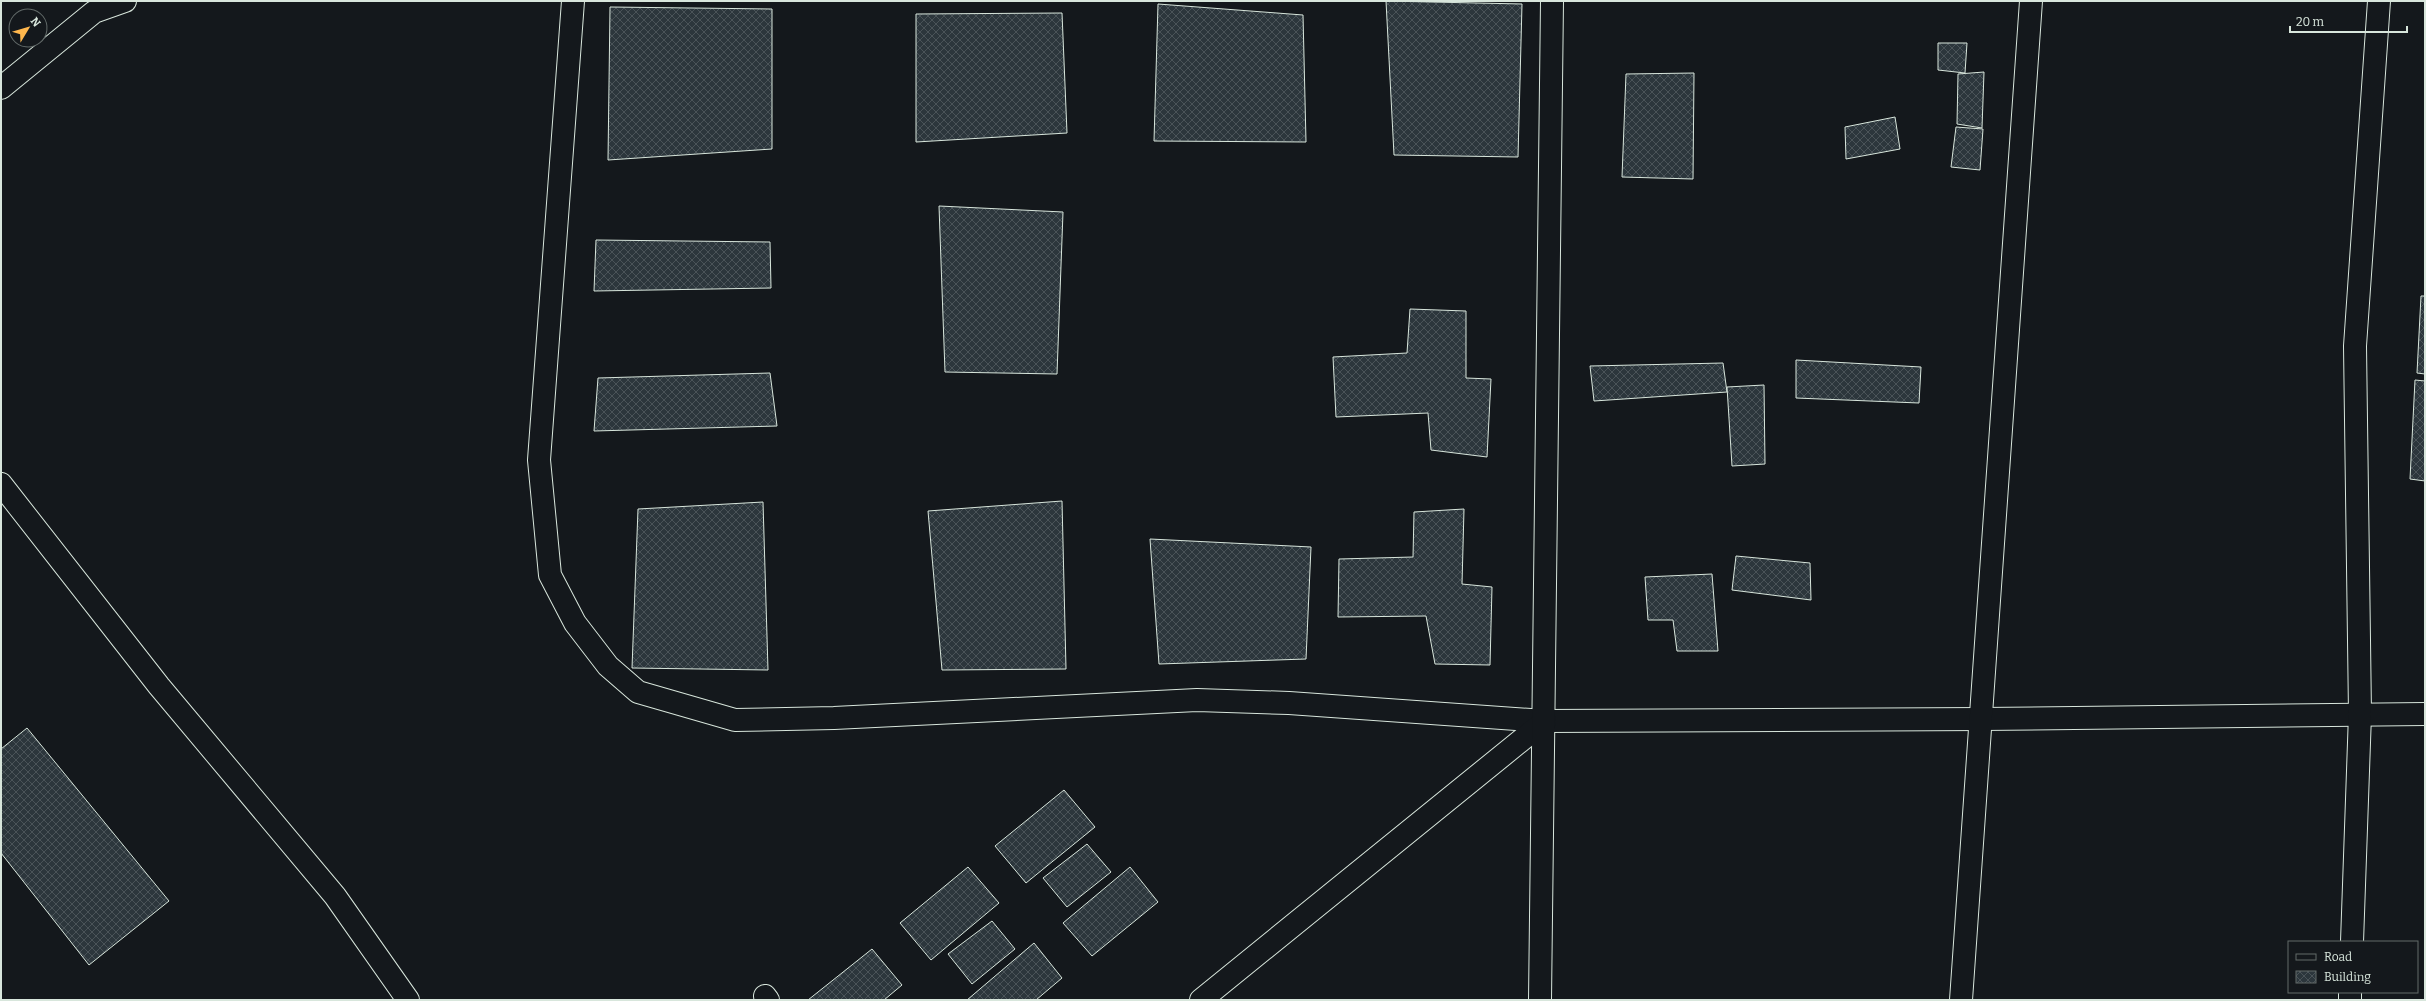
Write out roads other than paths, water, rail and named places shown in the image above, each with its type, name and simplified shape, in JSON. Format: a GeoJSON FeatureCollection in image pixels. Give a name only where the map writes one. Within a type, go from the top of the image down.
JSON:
{"type":"FeatureCollection","features":[{"type":"Feature","properties":{"kind":"street"},"geometry":{"type":"LineString","coordinates":[[1,88],[94,12],[125,1]]}},
{"type":"Feature","properties":{"kind":"street"},"geometry":{"type":"LineString","coordinates":[[573,1],[539,460],[550,574],[574,623],[608,666],[638,692],[735,720],[834,718],[1197,700],[1289,703],[1545,721],[1982,719],[2425,714]]}},
{"type":"Feature","properties":{"kind":"street"},"geometry":{"type":"LineString","coordinates":[[1540,1000],[1545,721],[1552,1]]}},
{"type":"Feature","properties":{"kind":"street"},"geometry":{"type":"LineString","coordinates":[[1961,1000],[1982,719],[2031,1]]}},
{"type":"Feature","properties":{"kind":"street"},"geometry":{"type":"LineString","coordinates":[[2352,941],[2360,714],[2355,346],[2379,1]]}},
{"type":"Feature","properties":{"kind":"street"},"geometry":{"type":"LineString","coordinates":[[1,484],[159,686],[336,896],[408,1000]]}},
{"type":"Feature","properties":{"kind":"street"},"geometry":{"type":"LineString","coordinates":[[1201,1000],[1545,721]]}}]}
